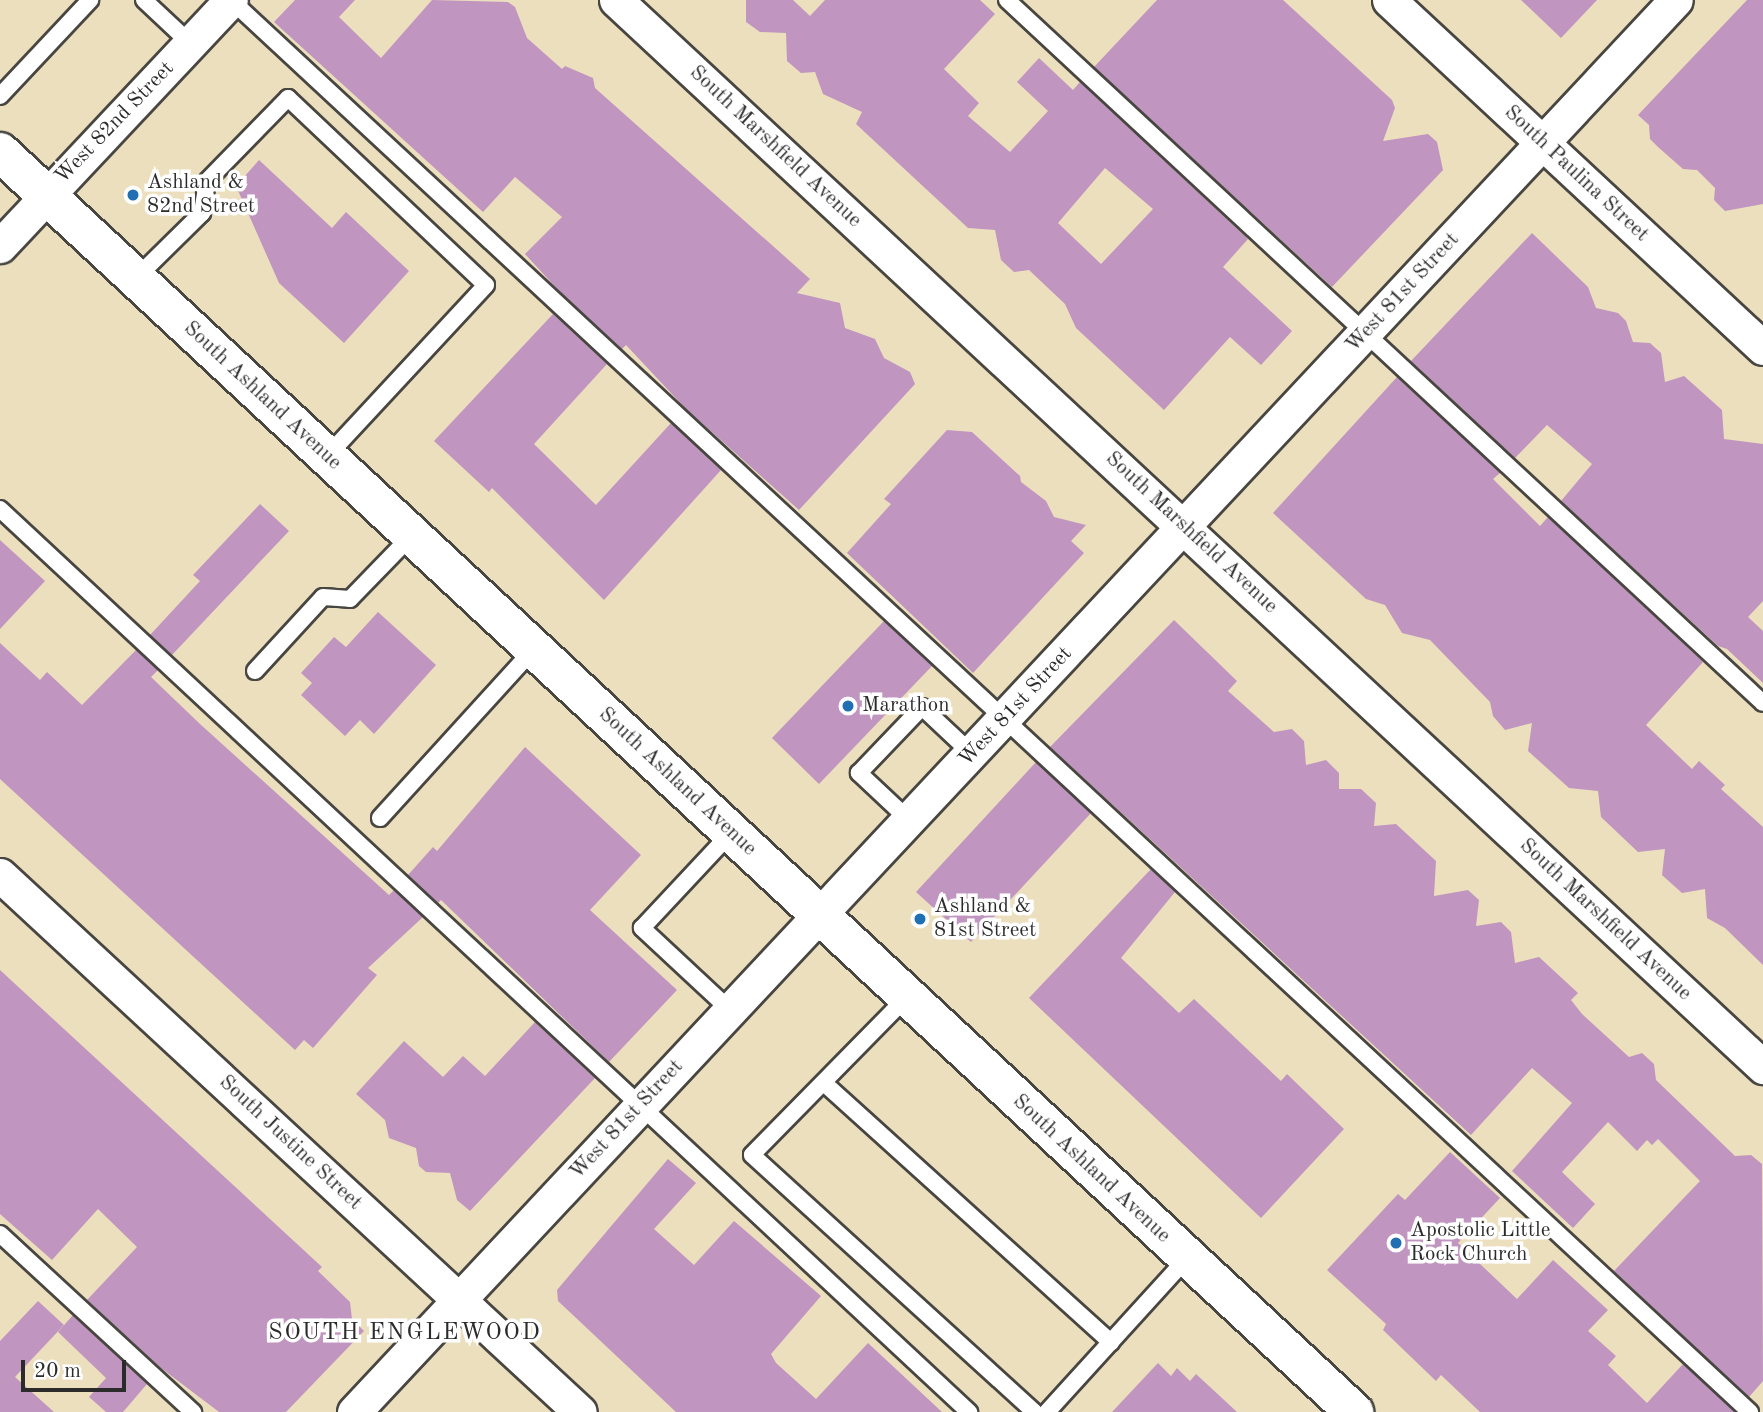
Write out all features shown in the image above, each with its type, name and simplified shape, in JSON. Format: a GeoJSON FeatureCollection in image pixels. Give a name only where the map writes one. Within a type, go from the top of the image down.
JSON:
{"type":"FeatureCollection","features":[{"type":"Feature","properties":{"kind":"main road","name":"South Ashland Avenue"},"geometry":{"type":"LineString","coordinates":[[0,152],[1354,1412]]}},
{"type":"Feature","properties":{"kind":"street","name":"West 82nd Street"},"geometry":{"type":"LineString","coordinates":[[0,246],[231,0]]}},
{"type":"Feature","properties":{"kind":"street","name":"South Marshfield Avenue"},"geometry":{"type":"LineString","coordinates":[[617,0],[1763,1068]]}},
{"type":"Feature","properties":{"kind":"street","name":"South Paulina Street"},"geometry":{"type":"LineString","coordinates":[[1389,0],[1763,348]]}},
{"type":"Feature","properties":{"kind":"street","name":"West 81st Street"},"geometry":{"type":"LineString","coordinates":[[354,1412],[821,917],[1676,0]]}},
{"type":"Feature","properties":{"kind":"street","name":"South Justine Street"},"geometry":{"type":"LineString","coordinates":[[0,875],[580,1412]]}},
{"type":"Feature","properties":{"kind":"lane"},"geometry":{"type":"LineString","coordinates":[[0,96],[90,0]]}},
{"type":"Feature","properties":{"kind":"lane"},"geometry":{"type":"LineString","coordinates":[[144,0],[190,43]]}},
{"type":"Feature","properties":{"kind":"lane"},"geometry":{"type":"LineString","coordinates":[[231,0],[1750,1412]]}},
{"type":"Feature","properties":{"kind":"lane"},"geometry":{"type":"LineString","coordinates":[[1007,0],[1763,703]]}},
{"type":"Feature","properties":{"kind":"lane"},"geometry":{"type":"LineString","coordinates":[[136,278],[202,213],[207,181],[288,98],[486,285],[327,456]]}},
{"type":"Feature","properties":{"kind":"lane"},"geometry":{"type":"LineString","coordinates":[[0,509],[969,1412]]}},
{"type":"Feature","properties":{"kind":"lane"},"geometry":{"type":"LineString","coordinates":[[255,671],[323,597],[350,599],[412,535]]}},
{"type":"Feature","properties":{"kind":"lane"},"geometry":{"type":"LineString","coordinates":[[380,818],[534,649]]}},
{"type":"Feature","properties":{"kind":"lane"},"geometry":{"type":"LineString","coordinates":[[909,820],[859,773],[922,707],[972,754]]}},
{"type":"Feature","properties":{"kind":"lane"},"geometry":{"type":"LineString","coordinates":[[731,833],[642,928],[731,1011]]}},
{"type":"Feature","properties":{"kind":"lane"},"geometry":{"type":"LineString","coordinates":[[907,997],[752,1155],[1034,1412]]}},
{"type":"Feature","properties":{"kind":"lane"},"geometry":{"type":"LineString","coordinates":[[824,1083],[1111,1342]]}},
{"type":"Feature","properties":{"kind":"lane"},"geometry":{"type":"LineString","coordinates":[[0,1234],[193,1412]]}},
{"type":"Feature","properties":{"kind":"lane"},"geometry":{"type":"LineString","coordinates":[[1047,1412],[1187,1258]]}},
{"type":"Feature","properties":{"kind":"building"},"geometry":{"type":"Polygon","coordinates":[[[295,0],[355,0],[339,17],[381,58],[432,0],[508,2],[515,7],[527,38],[562,69],[565,66],[593,78],[595,88],[810,279],[797,293],[840,303],[845,328],[875,339],[884,358],[910,372],[915,384],[799,510],[685,408],[626,345],[622,349],[559,291],[525,254],[562,217],[515,177],[483,212],[274,22],[295,0]]]}},
{"type":"Feature","properties":{"kind":"building"},"geometry":{"type":"Polygon","coordinates":[[[746,0],[793,0],[810,16],[825,0],[980,0],[995,14],[944,69],[979,103],[968,116],[1010,152],[1048,111],[1017,82],[1039,58],[1073,90],[1080,82],[1248,239],[1223,267],[1292,331],[1261,365],[1230,337],[1164,410],[1076,328],[1065,304],[1029,270],[1014,272],[1001,260],[995,230],[968,228],[856,124],[862,112],[823,94],[815,72],[801,73],[787,61],[786,33],[760,32],[746,22],[746,0]],[[1105,168],[1058,223],[1101,264],[1153,209],[1105,168]]]}},
{"type":"Feature","properties":{"kind":"building"},"geometry":{"type":"Polygon","coordinates":[[[1157,0],[1283,0],[1392,100],[1395,108],[1383,141],[1428,134],[1437,142],[1443,170],[1332,287],[1094,67],[1157,0]]]}},
{"type":"Feature","properties":{"kind":"building"},"geometry":{"type":"Polygon","coordinates":[[[1521,0],[1597,0],[1561,38],[1521,0]]]}},
{"type":"Feature","properties":{"kind":"building"},"geometry":{"type":"Polygon","coordinates":[[[1747,0],[1763,0],[1763,204],[1725,211],[1714,200],[1715,188],[1697,170],[1683,169],[1658,147],[1650,139],[1649,125],[1638,115],[1747,0]]]}},
{"type":"Feature","properties":{"kind":"building"},"geometry":{"type":"Polygon","coordinates":[[[259,160],[332,228],[346,212],[409,271],[344,343],[279,283],[236,186],[259,160]]]}},
{"type":"Feature","properties":{"kind":"building"},"geometry":{"type":"Polygon","coordinates":[[[1532,233],[1588,287],[1596,308],[1618,313],[1626,321],[1633,342],[1650,343],[1661,353],[1665,382],[1684,376],[1722,410],[1724,439],[1763,444],[1763,601],[1748,617],[1763,631],[1763,683],[1727,649],[1718,646],[1561,501],[1592,464],[1547,425],[1515,458],[1411,361],[1532,233]]]}},
{"type":"Feature","properties":{"kind":"building"},"geometry":{"type":"Polygon","coordinates":[[[553,314],[607,364],[534,444],[596,505],[671,423],[721,470],[604,600],[492,488],[489,492],[434,441],[553,314]]]}},
{"type":"Feature","properties":{"kind":"building"},"geometry":{"type":"Polygon","coordinates":[[[1397,377],[1500,473],[1493,479],[1540,526],[1548,517],[1703,662],[1646,725],[1692,769],[1699,761],[1725,785],[1721,789],[1763,827],[1763,965],[1725,928],[1707,918],[1705,889],[1682,893],[1662,875],[1665,849],[1638,852],[1601,817],[1598,791],[1569,788],[1528,751],[1532,723],[1505,730],[1493,716],[1490,702],[1430,640],[1402,633],[1385,605],[1366,599],[1273,513],[1397,377]]]}},
{"type":"Feature","properties":{"kind":"building"},"geometry":{"type":"Polygon","coordinates":[[[947,430],[972,432],[1020,476],[1021,482],[1046,501],[1054,517],[1086,525],[1071,541],[1084,553],[973,673],[847,553],[891,504],[884,499],[947,430]]]}},
{"type":"Feature","properties":{"kind":"building"},"geometry":{"type":"Polygon","coordinates":[[[260,504],[289,531],[172,655],[150,635],[200,581],[193,575],[260,504]]]}},
{"type":"Feature","properties":{"kind":"building"},"geometry":{"type":"Polygon","coordinates":[[[0,540],[45,581],[0,629],[0,540]]]}},
{"type":"Feature","properties":{"kind":"building"},"geometry":{"type":"Polygon","coordinates":[[[378,612],[436,665],[374,734],[360,720],[345,736],[301,695],[312,683],[301,673],[334,637],[346,647],[378,612]]]}},
{"type":"Feature","properties":{"kind":"building"},"geometry":{"type":"Polygon","coordinates":[[[1174,620],[1237,681],[1228,691],[1274,732],[1292,729],[1304,741],[1306,765],[1326,760],[1339,773],[1339,789],[1361,789],[1376,803],[1374,826],[1396,824],[1436,861],[1434,896],[1468,890],[1479,900],[1476,926],[1501,922],[1511,932],[1515,963],[1539,957],[1578,993],[1571,1000],[1582,1014],[1629,1057],[1642,1053],[1654,1064],[1656,1080],[1735,1156],[1751,1155],[1762,1164],[1763,1381],[1749,1397],[1614,1271],[1700,1181],[1658,1139],[1652,1145],[1647,1140],[1637,1151],[1608,1122],[1562,1172],[1595,1204],[1573,1228],[1512,1171],[1572,1103],[1532,1068],[1471,1135],[1050,747],[1174,620]]]}},
{"type":"Feature","properties":{"kind":"building","name":"Marathon"},"geometry":{"type":"Polygon","coordinates":[[[884,621],[932,666],[819,784],[772,738],[884,621]]]}},
{"type":"Feature","properties":{"kind":"building"},"geometry":{"type":"Polygon","coordinates":[[[0,643],[40,680],[47,672],[82,705],[136,650],[158,670],[151,677],[200,724],[389,895],[394,890],[423,917],[368,968],[377,975],[313,1048],[304,1040],[295,1050],[0,779],[0,643]]]}},
{"type":"Feature","properties":{"kind":"building"},"geometry":{"type":"Polygon","coordinates":[[[525,747],[641,855],[590,910],[677,990],[609,1062],[441,900],[438,903],[408,875],[433,847],[437,851],[525,747]]]}},
{"type":"Feature","properties":{"kind":"building"},"geometry":{"type":"Polygon","coordinates":[[[1036,762],[1091,813],[971,942],[916,892],[1036,762]]]}},
{"type":"Feature","properties":{"kind":"building"},"geometry":{"type":"Polygon","coordinates":[[[1151,869],[1175,892],[1121,958],[1179,1013],[1194,999],[1281,1081],[1287,1074],[1344,1129],[1261,1218],[1029,998],[1151,869]]]}},
{"type":"Feature","properties":{"kind":"building"},"geometry":{"type":"Polygon","coordinates":[[[0,970],[322,1267],[318,1271],[350,1302],[352,1319],[364,1331],[286,1412],[219,1412],[161,1368],[87,1300],[137,1247],[98,1209],[52,1260],[0,1214],[0,970]]]}},
{"type":"Feature","properties":{"kind":"building"},"geometry":{"type":"Polygon","coordinates":[[[535,1022],[595,1078],[470,1211],[457,1200],[450,1173],[426,1172],[419,1166],[416,1148],[389,1138],[385,1120],[356,1094],[404,1041],[443,1077],[463,1056],[485,1076],[535,1022]]]}},
{"type":"Feature","properties":{"kind":"building"},"geometry":{"type":"Polygon","coordinates":[[[1450,1152],[1500,1198],[1458,1243],[1517,1299],[1553,1260],[1608,1310],[1588,1331],[1616,1356],[1608,1365],[1647,1403],[1683,1364],[1735,1412],[1480,1412],[1441,1375],[1436,1381],[1383,1330],[1386,1324],[1327,1270],[1398,1194],[1405,1200],[1450,1152]]]}},
{"type":"Feature","properties":{"kind":"building"},"geometry":{"type":"Polygon","coordinates":[[[668,1159],[696,1183],[654,1229],[694,1265],[734,1221],[821,1296],[771,1354],[776,1363],[816,1399],[868,1343],[942,1412],[676,1412],[558,1301],[557,1290],[668,1159]]]}},
{"type":"Feature","properties":{"kind":"building"},"geometry":{"type":"Polygon","coordinates":[[[38,1301],[64,1325],[15,1377],[54,1412],[0,1412],[0,1341],[38,1301]]]}},
{"type":"Feature","properties":{"kind":"building"},"geometry":{"type":"Polygon","coordinates":[[[73,1315],[147,1384],[123,1412],[106,1412],[89,1397],[106,1378],[58,1332],[73,1315]]]}},
{"type":"Feature","properties":{"kind":"building"},"geometry":{"type":"Polygon","coordinates":[[[1158,1363],[1171,1376],[1177,1368],[1190,1381],[1196,1374],[1237,1412],[1112,1412],[1158,1363]]]}},
{"type":"Feature","properties":{"kind":"place","name":"Ashland & 82nd Street"},"geometry":{"type":"Point","coordinates":[133,195]}},
{"type":"Feature","properties":{"kind":"place","name":"Marathon"},"geometry":{"type":"Point","coordinates":[848,706]}},
{"type":"Feature","properties":{"kind":"place","name":"Ashland & 81st Street"},"geometry":{"type":"Point","coordinates":[920,919]}},
{"type":"Feature","properties":{"kind":"place","name":"Apostolic Little Rock Church"},"geometry":{"type":"Point","coordinates":[1396,1243]}},
{"type":"Feature","properties":{"kind":"district","name":"SOUTH ENGLEWOOD"},"geometry":{"type":"Point","coordinates":[405,1333]}}]}
